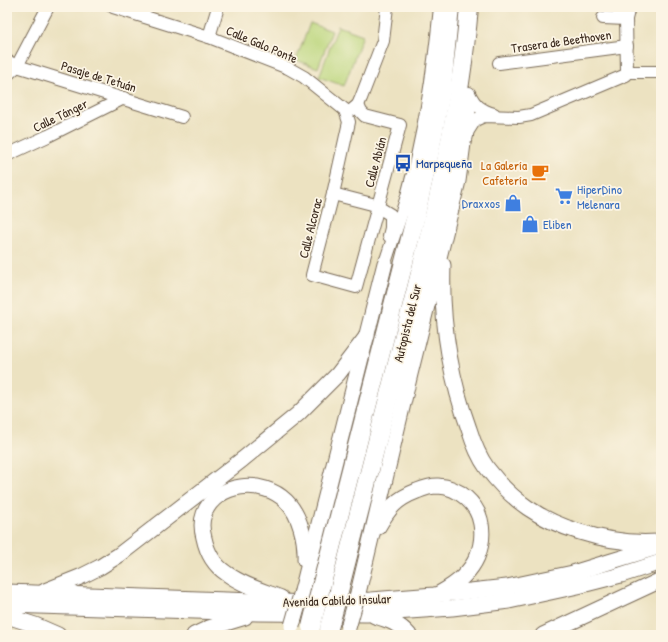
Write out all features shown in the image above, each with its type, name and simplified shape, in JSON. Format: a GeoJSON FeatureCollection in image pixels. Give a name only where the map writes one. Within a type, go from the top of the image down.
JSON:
{"type":"FeatureCollection","features":[{"type":"Feature","properties":{"kind":"highway","name":"Autopista del Sur"},"geometry":{"type":"LineString","coordinates":[[310,631],[308,591],[415,219],[442,87],[450,7]]}},
{"type":"Feature","properties":{"kind":"highway","name":"Autopista del Sur"},"geometry":{"type":"LineString","coordinates":[[328,632],[432,227],[459,90],[469,7]]}},
{"type":"Feature","properties":{"kind":"highway"},"geometry":{"type":"LineString","coordinates":[[464,136],[479,7]]}},
{"type":"Feature","properties":{"kind":"main road"},"geometry":{"type":"LineString","coordinates":[[347,632],[372,538],[410,374],[458,181],[464,136]]}},
{"type":"Feature","properties":{"kind":"main road"},"geometry":{"type":"LineString","coordinates":[[447,226],[442,284],[447,342],[455,383],[465,417],[474,443],[486,467],[506,490],[531,511],[566,528],[591,536],[627,542],[661,542]]}},
{"type":"Feature","properties":{"kind":"main road"},"geometry":{"type":"LineString","coordinates":[[290,630],[308,591],[385,263]]}},
{"type":"Feature","properties":{"kind":"main road"},"geometry":{"type":"LineString","coordinates":[[40,593],[80,577],[113,559],[243,459],[298,414],[338,374],[367,336]]}},
{"type":"Feature","properties":{"kind":"main road"},"geometry":{"type":"LineString","coordinates":[[250,486],[268,490],[278,494],[285,500],[292,508],[301,528],[304,543],[308,591],[283,598],[237,580],[217,565],[210,556],[203,535],[202,525],[203,516],[213,500],[223,492],[235,487],[250,486]]}},
{"type":"Feature","properties":{"kind":"main road"},"geometry":{"type":"LineString","coordinates":[[372,538],[384,517],[397,501],[409,494],[422,489],[437,486],[447,487],[458,491],[467,499],[474,507],[481,524],[482,538],[480,550],[471,567],[462,577],[452,586],[434,595]]}},
{"type":"Feature","properties":{"kind":"main road","name":"Avenida Cabildo Insular"},"geometry":{"type":"LineString","coordinates":[[7,592],[308,591],[371,600],[507,587],[566,574],[661,546]]}},
{"type":"Feature","properties":{"kind":"main road","name":"Avenida Cabildo Insular"},"geometry":{"type":"LineString","coordinates":[[7,605],[258,613],[367,614],[452,608],[508,601],[578,586],[621,575],[661,562]]}},
{"type":"Feature","properties":{"kind":"main road"},"geometry":{"type":"LineString","coordinates":[[543,635],[661,580]]}},
{"type":"Feature","properties":{"kind":"main road"},"geometry":{"type":"LineString","coordinates":[[194,635],[209,628],[258,613]]}},
{"type":"Feature","properties":{"kind":"main road"},"geometry":{"type":"LineString","coordinates":[[367,614],[390,620],[401,627],[409,635]]}},
{"type":"Feature","properties":{"kind":"main road"},"geometry":{"type":"LineString","coordinates":[[7,616],[35,625],[58,635]]}},
{"type":"Feature","properties":{"kind":"street"},"geometry":{"type":"LineString","coordinates":[[7,75],[12,64],[48,7]]}},
{"type":"Feature","properties":{"kind":"street","name":"Calle Galo Ponte"},"geometry":{"type":"LineString","coordinates":[[113,7],[129,9],[209,37],[288,68],[304,77],[345,110]]}},
{"type":"Feature","properties":{"kind":"street"},"geometry":{"type":"LineString","coordinates":[[209,37],[218,7]]}},
{"type":"Feature","properties":{"kind":"street"},"geometry":{"type":"LineString","coordinates":[[365,116],[352,119],[349,122],[345,110],[351,110],[358,105],[383,41],[387,7]]}},
{"type":"Feature","properties":{"kind":"street"},"geometry":{"type":"LineString","coordinates":[[385,263],[407,196],[423,130],[437,45],[440,7]]}},
{"type":"Feature","properties":{"kind":"street"},"geometry":{"type":"LineString","coordinates":[[628,72],[626,19],[629,7]]}},
{"type":"Feature","properties":{"kind":"street"},"geometry":{"type":"LineString","coordinates":[[603,18],[626,19]]}},
{"type":"Feature","properties":{"kind":"street","name":"Trasera de Beethoven"},"geometry":{"type":"LineString","coordinates":[[499,63],[627,46]]}},
{"type":"Feature","properties":{"kind":"street","name":"Pasaje de Tetuán"},"geometry":{"type":"LineString","coordinates":[[12,64],[182,117]]}},
{"type":"Feature","properties":{"kind":"street"},"geometry":{"type":"LineString","coordinates":[[464,136],[475,120],[484,116],[519,117],[531,115],[626,75],[628,72],[661,72]]}},
{"type":"Feature","properties":{"kind":"street"},"geometry":{"type":"LineString","coordinates":[[469,93],[473,102],[478,106],[486,111],[501,116]]}},
{"type":"Feature","properties":{"kind":"street","name":"Calle Tánger"},"geometry":{"type":"LineString","coordinates":[[7,155],[124,98]]}},
{"type":"Feature","properties":{"kind":"street"},"geometry":{"type":"LineString","coordinates":[[358,105],[361,112],[365,116]]}},
{"type":"Feature","properties":{"kind":"street","name":"Calle Abián"},"geometry":{"type":"LineString","coordinates":[[365,116],[400,125],[378,206]]}},
{"type":"Feature","properties":{"kind":"street","name":"Calle Alcorac"},"geometry":{"type":"LineString","coordinates":[[349,122],[333,194],[312,275],[356,287],[378,206]]}},
{"type":"Feature","properties":{"kind":"street"},"geometry":{"type":"LineString","coordinates":[[333,194],[378,206],[391,215],[391,228],[385,253],[385,263]]}},
{"type":"Feature","properties":{"kind":"green space"},"geometry":{"type":"Polygon","coordinates":[[[310,23],[332,31],[318,68],[296,60],[310,23]]]}},
{"type":"Feature","properties":{"kind":"green space"},"geometry":{"type":"Polygon","coordinates":[[[338,26],[363,35],[344,86],[319,77],[338,26]]]}},
{"type":"Feature","properties":{"kind":"place","name":"Marpequeña"},"geometry":{"type":"Point","coordinates":[403,163]}},
{"type":"Feature","properties":{"kind":"place","name":"La Galería Cafetería"},"geometry":{"type":"Point","coordinates":[540,172]}},
{"type":"Feature","properties":{"kind":"place","name":"HiperDino Melenara"},"geometry":{"type":"Point","coordinates":[564,196]}},
{"type":"Feature","properties":{"kind":"place","name":"Draxxos"},"geometry":{"type":"Point","coordinates":[513,203]}},
{"type":"Feature","properties":{"kind":"place","name":"Eliben"},"geometry":{"type":"Point","coordinates":[530,224]}}]}
